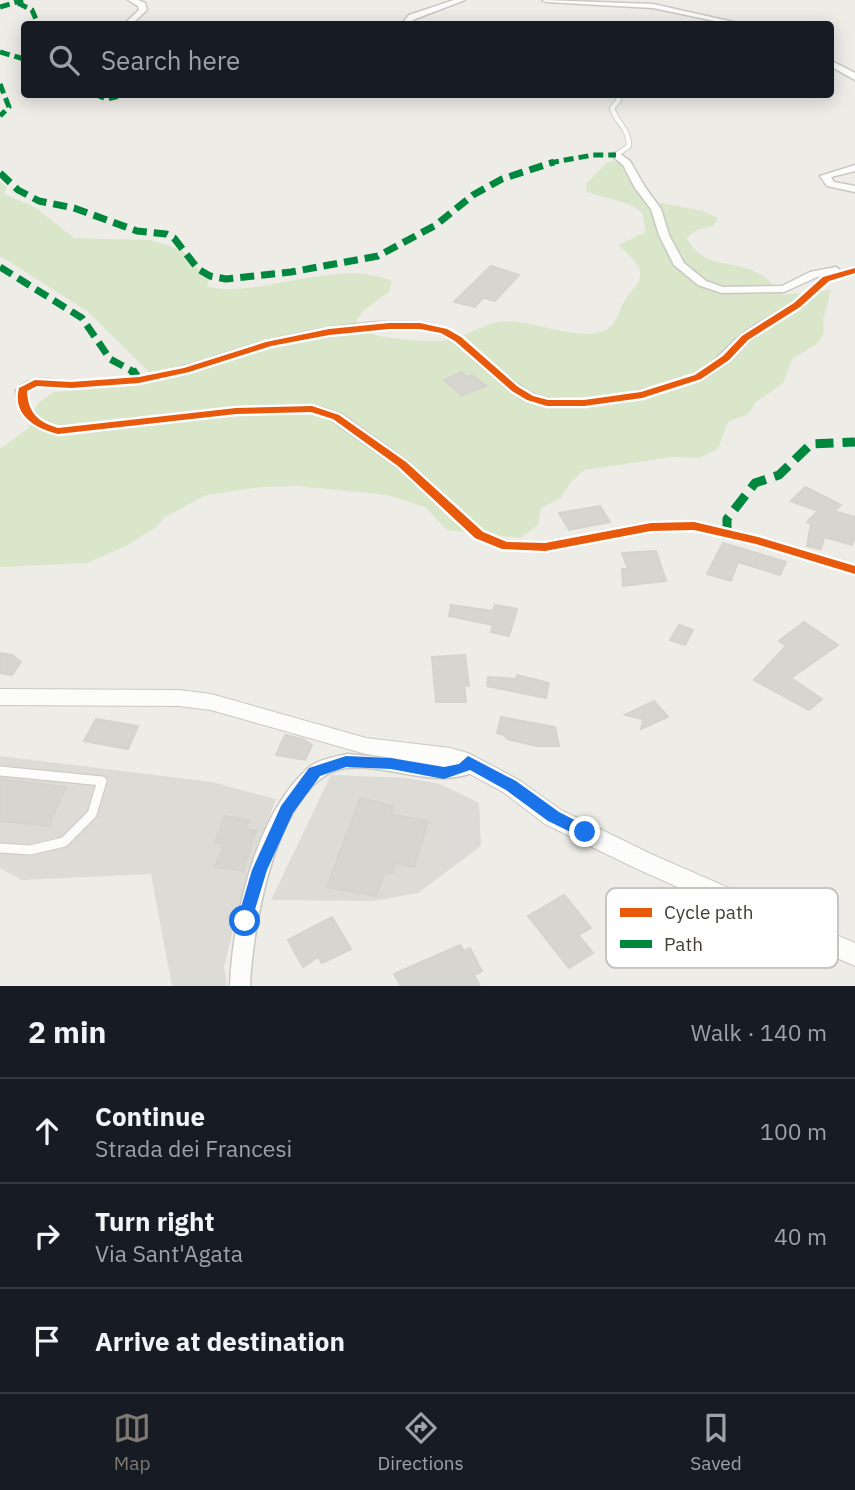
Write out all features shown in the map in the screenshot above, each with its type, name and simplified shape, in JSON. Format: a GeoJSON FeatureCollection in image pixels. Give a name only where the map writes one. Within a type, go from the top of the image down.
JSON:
{"type":"FeatureCollection","features":[{"type":"Feature","properties":{"kind":"street"},"geometry":{"type":"LineString","coordinates":[[131,21],[142,10],[142,5],[132,0]]}},
{"type":"Feature","properties":{"kind":"street"},"geometry":{"type":"LineString","coordinates":[[408,21],[412,17],[461,0]]}},
{"type":"Feature","properties":{"kind":"street"},"geometry":{"type":"LineString","coordinates":[[546,0],[653,6],[724,21]]}},
{"type":"Feature","properties":{"kind":"street"},"geometry":{"type":"LineString","coordinates":[[834,64],[855,77]]}},
{"type":"Feature","properties":{"kind":"street"},"geometry":{"type":"LineString","coordinates":[[616,155],[627,163],[640,188],[656,209],[664,235],[679,265],[702,283],[722,290],[784,289],[814,274],[855,270]]}},
{"type":"Feature","properties":{"kind":"street"},"geometry":{"type":"LineString","coordinates":[[855,168],[825,176],[831,184],[855,189]]}},
{"type":"Feature","properties":{"kind":"street"},"geometry":{"type":"LineString","coordinates":[[855,270],[826,279],[797,305],[745,338],[726,358],[698,377],[642,395],[584,403],[547,403],[530,398],[515,389],[451,335],[420,326],[389,326],[329,332],[269,344],[186,370],[139,380],[71,385],[35,383],[22,390],[21,402],[27,415],[38,427],[58,431],[236,411],[312,409],[336,417],[402,464],[479,534],[506,546],[545,547],[651,527],[694,526],[855,570]]}},
{"type":"Feature","properties":{"kind":"street"},"geometry":{"type":"LineString","coordinates":[[0,697],[146,695],[190,699],[265,716],[366,746],[450,757],[468,762],[511,786],[553,817],[704,888]]}},
{"type":"Feature","properties":{"kind":"street"},"geometry":{"type":"LineString","coordinates":[[240,986],[245,921],[260,870],[287,810],[314,772],[346,761],[391,763],[444,773],[463,769],[468,762]]}},
{"type":"Feature","properties":{"kind":"street"},"geometry":{"type":"LineString","coordinates":[[838,947],[855,955]]}},
{"type":"Feature","properties":{"kind":"lane"},"geometry":{"type":"LineString","coordinates":[[616,155],[629,146],[629,134],[615,117],[612,108],[619,100],[618,98]]}},
{"type":"Feature","properties":{"kind":"lane"},"geometry":{"type":"LineString","coordinates":[[0,771],[102,781],[92,814],[64,842],[30,850],[0,848]]}},
{"type":"Feature","properties":{"kind":"shaded area"},"geometry":{"type":"Polygon","coordinates":[[[0,756],[212,782],[276,799],[246,879],[224,967],[227,986],[172,986],[151,874],[22,880],[0,868],[0,756]]]}},
{"type":"Feature","properties":{"kind":"shaded area"},"geometry":{"type":"Polygon","coordinates":[[[331,775],[406,778],[440,784],[479,803],[481,846],[418,893],[374,901],[271,900],[331,775]]]}},
{"type":"Feature","properties":{"kind":"shaded area"},"geometry":{"type":"Polygon","coordinates":[[[456,801],[474,803],[477,843],[459,858],[440,858],[456,801]]]}},
{"type":"Feature","properties":{"kind":"green space"},"geometry":{"type":"Polygon","coordinates":[[[624,161],[635,168],[645,200],[703,211],[718,218],[713,226],[696,230],[687,238],[701,255],[758,273],[782,295],[831,290],[823,321],[824,333],[818,343],[792,359],[783,383],[756,402],[748,414],[728,422],[718,449],[699,458],[672,457],[584,470],[570,483],[561,498],[541,508],[538,525],[520,538],[447,530],[425,507],[387,495],[298,486],[262,487],[206,495],[165,517],[156,527],[126,546],[87,563],[0,567],[0,449],[29,428],[38,403],[54,392],[123,387],[151,374],[87,311],[0,256],[0,182],[7,187],[4,194],[35,207],[74,238],[150,240],[182,250],[198,269],[210,276],[207,287],[235,289],[335,274],[374,276],[392,281],[389,292],[364,310],[356,321],[360,327],[369,333],[391,338],[440,341],[498,322],[511,321],[589,334],[602,331],[613,324],[640,278],[635,261],[618,245],[646,232],[643,215],[634,207],[586,191],[587,183],[608,162],[624,161]]]}},
{"type":"Feature","properties":{"kind":"building"},"geometry":{"type":"Polygon","coordinates":[[[491,266],[519,275],[495,301],[483,298],[475,307],[454,302],[491,266]]]}},
{"type":"Feature","properties":{"kind":"building"},"geometry":{"type":"Polygon","coordinates":[[[461,372],[467,377],[472,375],[486,386],[462,395],[444,380],[461,372]]]}},
{"type":"Feature","properties":{"kind":"building"},"geometry":{"type":"Polygon","coordinates":[[[805,487],[841,505],[834,511],[855,517],[855,537],[852,545],[824,537],[821,549],[807,546],[811,524],[807,522],[818,511],[791,501],[805,487]]]}},
{"type":"Feature","properties":{"kind":"building"},"geometry":{"type":"Polygon","coordinates":[[[600,506],[610,522],[569,530],[559,513],[600,506]]]}},
{"type":"Feature","properties":{"kind":"building"},"geometry":{"type":"Polygon","coordinates":[[[723,543],[786,562],[780,575],[738,562],[731,581],[707,574],[723,543]]]}},
{"type":"Feature","properties":{"kind":"building"},"geometry":{"type":"Polygon","coordinates":[[[656,551],[666,581],[623,586],[622,569],[628,569],[622,553],[656,551]]]}},
{"type":"Feature","properties":{"kind":"building"},"geometry":{"type":"Polygon","coordinates":[[[451,605],[493,611],[495,605],[517,609],[509,636],[491,632],[493,625],[449,616],[451,605]]]}},
{"type":"Feature","properties":{"kind":"building"},"geometry":{"type":"Polygon","coordinates":[[[804,622],[838,645],[791,678],[822,699],[809,710],[754,680],[786,646],[779,641],[804,622]]]}},
{"type":"Feature","properties":{"kind":"building"},"geometry":{"type":"Polygon","coordinates":[[[679,625],[693,630],[685,645],[670,640],[679,625]]]}},
{"type":"Feature","properties":{"kind":"building"},"geometry":{"type":"Polygon","coordinates":[[[0,653],[12,655],[21,662],[12,675],[0,673],[0,653]]]}},
{"type":"Feature","properties":{"kind":"building"},"geometry":{"type":"Polygon","coordinates":[[[465,655],[469,686],[464,685],[466,702],[436,702],[432,657],[465,655]]]}},
{"type":"Feature","properties":{"kind":"building"},"geometry":{"type":"Polygon","coordinates":[[[517,675],[549,683],[546,698],[487,686],[488,677],[516,679],[517,675]]]}},
{"type":"Feature","properties":{"kind":"building"},"geometry":{"type":"Polygon","coordinates":[[[654,701],[668,717],[641,729],[643,719],[625,715],[654,701]]]}},
{"type":"Feature","properties":{"kind":"building"},"geometry":{"type":"Polygon","coordinates":[[[501,717],[555,727],[559,746],[537,746],[507,739],[497,733],[501,717]]]}},
{"type":"Feature","properties":{"kind":"building"},"geometry":{"type":"Polygon","coordinates":[[[96,719],[138,726],[128,749],[84,741],[96,719]]]}},
{"type":"Feature","properties":{"kind":"building"},"geometry":{"type":"Polygon","coordinates":[[[285,735],[303,739],[312,745],[305,760],[276,755],[285,735]]]}},
{"type":"Feature","properties":{"kind":"building"},"geometry":{"type":"Polygon","coordinates":[[[0,779],[66,787],[49,826],[0,821],[0,779]]]}},
{"type":"Feature","properties":{"kind":"building"},"geometry":{"type":"Polygon","coordinates":[[[360,798],[393,806],[391,814],[428,821],[414,867],[395,863],[393,873],[385,872],[376,896],[327,887],[360,798]]]}},
{"type":"Feature","properties":{"kind":"building"},"geometry":{"type":"Polygon","coordinates":[[[225,816],[249,820],[246,829],[256,831],[243,871],[215,867],[224,844],[215,842],[225,816]]]}},
{"type":"Feature","properties":{"kind":"building"},"geometry":{"type":"Polygon","coordinates":[[[564,895],[591,928],[578,935],[593,953],[569,968],[528,916],[564,895]]]}},
{"type":"Feature","properties":{"kind":"building"},"geometry":{"type":"Polygon","coordinates":[[[332,917],[351,949],[322,963],[318,957],[303,967],[288,940],[332,917]]]}},
{"type":"Feature","properties":{"kind":"building"},"geometry":{"type":"Polygon","coordinates":[[[460,945],[464,951],[470,948],[482,971],[474,975],[480,986],[401,986],[394,974],[460,945]]]}},
{"type":"Feature","properties":{"kind":"marked path"},"geometry":{"type":"LineString","coordinates":[[0,7],[23,0]]}},
{"type":"Feature","properties":{"kind":"marked path"},"geometry":{"type":"LineString","coordinates":[[18,3],[32,10],[37,15],[38,21]]}},
{"type":"Feature","properties":{"kind":"marked path"},"geometry":{"type":"LineString","coordinates":[[0,52],[21,58]]}},
{"type":"Feature","properties":{"kind":"marked path"},"geometry":{"type":"LineString","coordinates":[[0,84],[9,107],[0,116]]}},
{"type":"Feature","properties":{"kind":"marked path"},"geometry":{"type":"LineString","coordinates":[[104,98],[111,98]]}},
{"type":"Feature","properties":{"kind":"marked path"},"geometry":{"type":"LineString","coordinates":[[0,173],[18,190],[39,201],[74,208],[137,231],[166,234],[174,238],[198,269],[210,276],[226,279],[291,272],[378,256],[436,225],[473,195],[502,179],[559,160],[616,155]]}},
{"type":"Feature","properties":{"kind":"marked path"},"geometry":{"type":"LineString","coordinates":[[0,267],[82,318],[110,359],[133,371],[139,380]]}},
{"type":"Feature","properties":{"kind":"marked path"},"geometry":{"type":"LineString","coordinates":[[727,534],[727,519],[755,483],[779,475],[811,444],[855,442]]}},
{"type":"Feature","properties":{"kind":"cycle path"},"geometry":{"type":"LineString","coordinates":[[855,270],[826,279],[797,305],[745,338],[726,358],[698,377],[642,395],[584,403],[547,403],[530,398],[515,389],[458,339],[444,331],[420,326],[329,332],[269,344],[186,370],[139,380],[71,385],[35,383],[22,390],[24,407],[31,418],[36,423],[58,431],[236,411],[312,409],[336,417],[402,464],[479,535],[506,546],[545,547],[651,527],[694,526],[758,541],[855,570]]}},
{"type":"Feature","properties":{"kind":"route"},"geometry":{"type":"LineString","coordinates":[[245,921],[260,870],[287,810],[314,772],[346,761],[391,763],[444,773],[463,769],[468,762],[511,786],[553,817],[585,832]]}}]}
